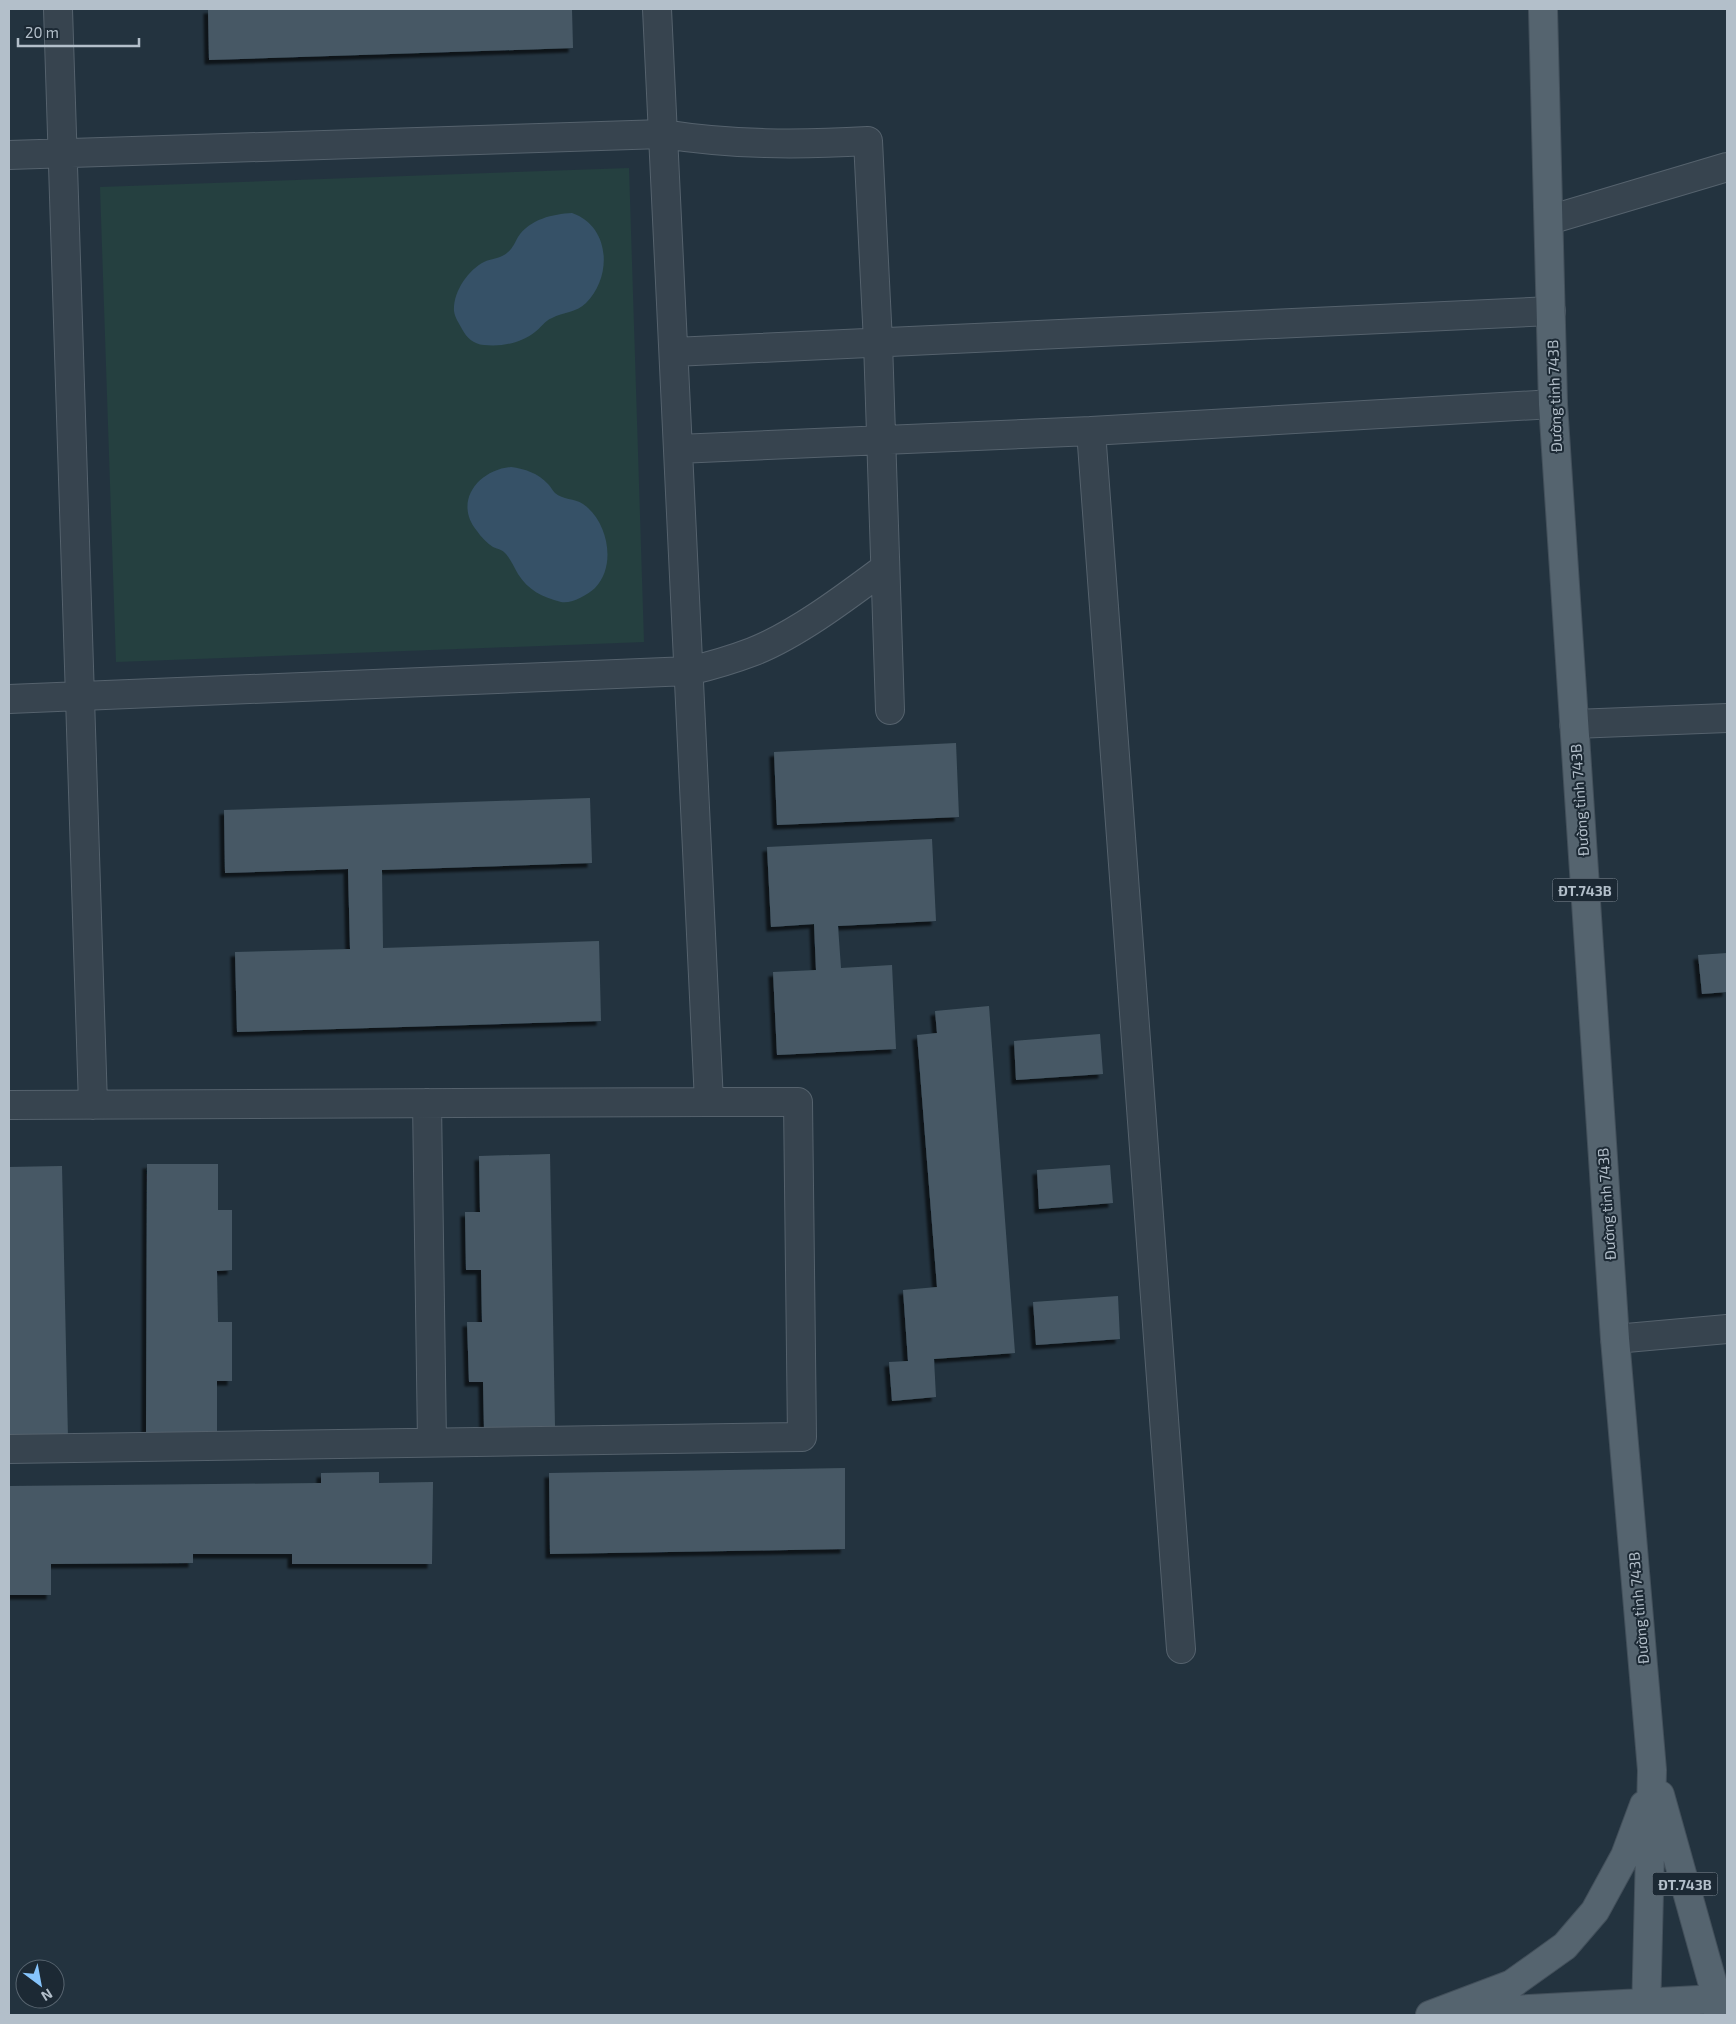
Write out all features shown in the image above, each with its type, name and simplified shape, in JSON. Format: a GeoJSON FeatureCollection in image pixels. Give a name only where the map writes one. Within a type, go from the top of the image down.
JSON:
{"type":"FeatureCollection","features":[{"type":"Feature","properties":{"kind":"main road","name":"Đường tỉnh 743B"},"geometry":{"type":"LineString","coordinates":[[1543,9],[1553,404],[1615,1339],[1652,1770],[1645,2009]]}},
{"type":"Feature","properties":{"kind":"main road","name":"Đường tỉnh 743B"},"geometry":{"type":"LineString","coordinates":[[1652,1770],[1721,2004]]}},
{"type":"Feature","properties":{"kind":"main road"},"geometry":{"type":"LineString","coordinates":[[1430,2015],[1512,1984],[1565,1946],[1595,1911],[1625,1856],[1643,1809],[1652,1770]]}},
{"type":"Feature","properties":{"kind":"main road"},"geometry":{"type":"LineString","coordinates":[[1416,2015],[1645,2009],[1721,2004]]}},
{"type":"Feature","properties":{"kind":"street"},"geometry":{"type":"LineString","coordinates":[[58,9],[93,1104]]}},
{"type":"Feature","properties":{"kind":"street"},"geometry":{"type":"LineString","coordinates":[[658,9],[709,1102]]}},
{"type":"Feature","properties":{"kind":"street"},"geometry":{"type":"LineString","coordinates":[[9,155],[663,134],[738,144],[803,145],[868,142],[878,342],[890,710]]}},
{"type":"Feature","properties":{"kind":"street"},"geometry":{"type":"LineString","coordinates":[[1549,220],[1727,167]]}},
{"type":"Feature","properties":{"kind":"street"},"geometry":{"type":"LineString","coordinates":[[674,352],[1551,311]]}},
{"type":"Feature","properties":{"kind":"street"},"geometry":{"type":"LineString","coordinates":[[678,449],[1091,431],[1553,404]]}},
{"type":"Feature","properties":{"kind":"street"},"geometry":{"type":"LineString","coordinates":[[1091,431],[1181,1649]]}},
{"type":"Feature","properties":{"kind":"street"},"geometry":{"type":"LineString","coordinates":[[9,699],[689,671],[753,652],[773,642],[817,616],[886,568]]}},
{"type":"Feature","properties":{"kind":"street"},"geometry":{"type":"LineString","coordinates":[[1574,724],[1727,718]]}},
{"type":"Feature","properties":{"kind":"street"},"geometry":{"type":"LineString","coordinates":[[9,1105],[798,1102],[802,1437],[9,1449]]}},
{"type":"Feature","properties":{"kind":"street"},"geometry":{"type":"LineString","coordinates":[[427,1103],[432,1442]]}},
{"type":"Feature","properties":{"kind":"street"},"geometry":{"type":"LineString","coordinates":[[1615,1339],[1727,1329]]}},
{"type":"Feature","properties":{"kind":"green space"},"geometry":{"type":"Polygon","coordinates":[[[629,168],[644,642],[116,662],[100,187],[629,168]]]}},
{"type":"Feature","properties":{"kind":"water"},"geometry":{"type":"Polygon","coordinates":[[[572,213],[585,219],[594,229],[600,240],[603,266],[601,279],[595,292],[578,309],[549,319],[530,336],[504,345],[480,344],[471,340],[462,329],[454,311],[456,296],[467,276],[484,262],[505,254],[511,249],[523,231],[535,222],[550,216],[572,213]]]}},
{"type":"Feature","properties":{"kind":"water"},"geometry":{"type":"Polygon","coordinates":[[[511,467],[536,474],[558,495],[583,504],[599,521],[607,544],[606,568],[602,579],[595,588],[584,596],[570,602],[561,602],[536,592],[522,580],[505,553],[486,542],[470,520],[469,499],[479,481],[499,469],[511,467]]]}},
{"type":"Feature","properties":{"kind":"building"},"geometry":{"type":"Polygon","coordinates":[[[208,9],[572,9],[573,48],[209,60],[208,9]]]}},
{"type":"Feature","properties":{"kind":"building"},"geometry":{"type":"Polygon","coordinates":[[[956,743],[959,817],[777,825],[774,752],[956,743]]]}},
{"type":"Feature","properties":{"kind":"building"},"geometry":{"type":"Polygon","coordinates":[[[590,798],[592,863],[382,870],[383,948],[599,941],[601,1021],[237,1032],[235,952],[350,949],[348,869],[225,873],[224,810],[590,798]]]}},
{"type":"Feature","properties":{"kind":"building"},"geometry":{"type":"Polygon","coordinates":[[[932,839],[936,921],[838,926],[841,968],[892,965],[896,1049],[777,1055],[773,972],[816,970],[814,924],[771,927],[767,847],[932,839]]]}},
{"type":"Feature","properties":{"kind":"building"},"geometry":{"type":"Polygon","coordinates":[[[1727,953],[1727,992],[1702,994],[1698,955],[1727,953]]]}},
{"type":"Feature","properties":{"kind":"building"},"geometry":{"type":"Polygon","coordinates":[[[989,1006],[1015,1353],[934,1359],[936,1397],[892,1401],[889,1362],[908,1361],[903,1290],[937,1287],[917,1035],[937,1033],[935,1011],[989,1006]]]}},
{"type":"Feature","properties":{"kind":"building"},"geometry":{"type":"Polygon","coordinates":[[[1100,1034],[1103,1074],[1016,1080],[1014,1041],[1100,1034]]]}},
{"type":"Feature","properties":{"kind":"building"},"geometry":{"type":"Polygon","coordinates":[[[550,1154],[555,1427],[484,1429],[483,1382],[469,1382],[467,1322],[482,1322],[481,1270],[466,1270],[465,1212],[480,1212],[479,1156],[550,1154]]]}},
{"type":"Feature","properties":{"kind":"building"},"geometry":{"type":"Polygon","coordinates":[[[147,1164],[218,1164],[218,1210],[232,1210],[232,1270],[217,1271],[218,1322],[232,1322],[232,1381],[217,1381],[217,1436],[146,1437],[147,1164]]]}},
{"type":"Feature","properties":{"kind":"building"},"geometry":{"type":"Polygon","coordinates":[[[1110,1165],[1113,1203],[1039,1209],[1037,1170],[1110,1165]]]}},
{"type":"Feature","properties":{"kind":"building"},"geometry":{"type":"Polygon","coordinates":[[[62,1166],[68,1439],[9,1440],[9,1167],[62,1166]]]}},
{"type":"Feature","properties":{"kind":"building"},"geometry":{"type":"Polygon","coordinates":[[[1118,1296],[1120,1339],[1036,1345],[1033,1302],[1118,1296]]]}},
{"type":"Feature","properties":{"kind":"building"},"geometry":{"type":"Polygon","coordinates":[[[845,1468],[845,1549],[550,1554],[549,1473],[845,1468]]]}},
{"type":"Feature","properties":{"kind":"building"},"geometry":{"type":"Polygon","coordinates":[[[379,1472],[379,1483],[433,1482],[432,1564],[292,1564],[292,1554],[193,1554],[193,1563],[51,1564],[51,1595],[9,1595],[9,1486],[321,1483],[321,1473],[379,1472]]]}}]}
